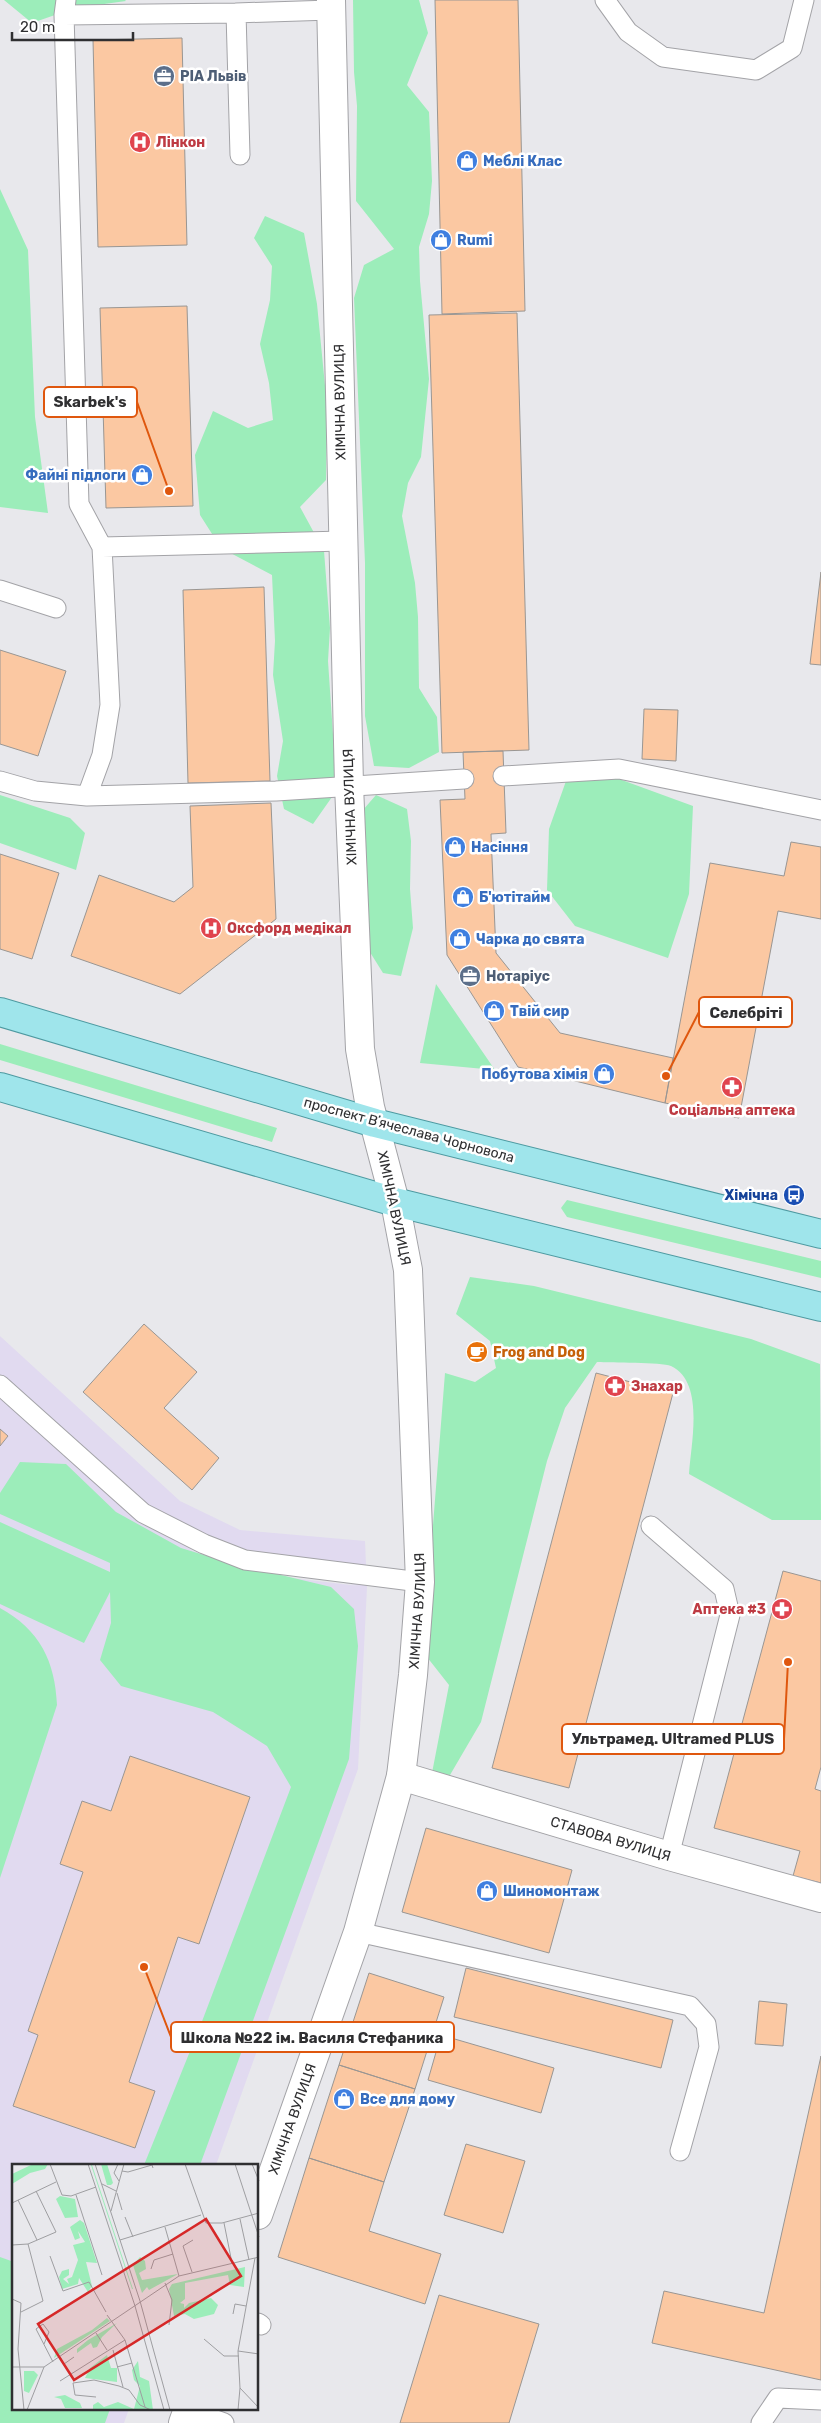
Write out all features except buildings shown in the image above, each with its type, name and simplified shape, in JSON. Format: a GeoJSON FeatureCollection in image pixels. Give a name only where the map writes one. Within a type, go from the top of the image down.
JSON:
{"type":"FeatureCollection","features":[{"type":"Feature","properties":{"kind":"main road","name":"проспект Вʼячеслава Чорновола"},"geometry":{"type":"LineString","coordinates":[[0,1012],[375,1123],[821,1234]]}},
{"type":"Feature","properties":{"kind":"main road"},"geometry":{"type":"LineString","coordinates":[[0,1087],[395,1202],[821,1306]]}},
{"type":"Feature","properties":{"kind":"street","name":"ХІМІЧНА ВУЛИЦЯ"},"geometry":{"type":"LineString","coordinates":[[259,2212],[358,1932],[402,1776],[413,1675],[420,1582],[408,1270],[395,1202],[375,1123],[360,1049],[349,785],[331,5]]}},
{"type":"Feature","properties":{"kind":"street","name":"СТАВОВА ВУЛИЦЯ"},"geometry":{"type":"LineString","coordinates":[[402,1776],[669,1856],[821,1898]]}},
{"type":"Feature","properties":{"kind":"street"},"geometry":{"type":"LineString","coordinates":[[183,2423],[188,2410]]}},
{"type":"Feature","properties":{"kind":"lane"},"geometry":{"type":"LineString","coordinates":[[605,0],[628,32],[663,57],[756,70],[792,48],[804,0]]}},
{"type":"Feature","properties":{"kind":"lane"},"geometry":{"type":"LineString","coordinates":[[87,796],[102,755],[110,705],[102,547],[79,504],[65,8],[236,13],[331,5]]}},
{"type":"Feature","properties":{"kind":"lane"},"geometry":{"type":"LineString","coordinates":[[236,13],[240,155]]}},
{"type":"Feature","properties":{"kind":"lane"},"geometry":{"type":"LineString","coordinates":[[102,547],[343,541]]}},
{"type":"Feature","properties":{"kind":"lane"},"geometry":{"type":"LineString","coordinates":[[0,590],[56,608]]}},
{"type":"Feature","properties":{"kind":"lane"},"geometry":{"type":"LineString","coordinates":[[503,776],[619,769],[821,810]]}},
{"type":"Feature","properties":{"kind":"lane"},"geometry":{"type":"LineString","coordinates":[[0,781],[35,792],[87,796],[276,791],[464,779]]}},
{"type":"Feature","properties":{"kind":"lane"},"geometry":{"type":"LineString","coordinates":[[0,1385],[143,1513],[204,1544],[245,1560],[420,1582]]}},
{"type":"Feature","properties":{"kind":"lane"},"geometry":{"type":"LineString","coordinates":[[651,1526],[724,1588],[730,1615],[669,1856]]}},
{"type":"Feature","properties":{"kind":"lane"},"geometry":{"type":"LineString","coordinates":[[358,1932],[690,2006],[706,2024],[709,2047],[680,2151]]}},
{"type":"Feature","properties":{"kind":"lane"},"geometry":{"type":"LineString","coordinates":[[761,2423],[778,2398],[821,2400]]}},
{"type":"Feature","properties":{"kind":"lane"},"geometry":{"type":"LineString","coordinates":[[191,2410],[224,2423]]}},
{"type":"Feature","properties":{"kind":"shaded area"},"geometry":{"type":"Polygon","coordinates":[[[0,1336],[180,1501],[240,1530],[365,1541],[367,1587],[358,1769],[216,2164],[12,2164],[12,2410],[129,2410],[124,2423],[0,2423],[0,1336]],[[189,1549],[242,1572],[359,1586],[189,1549]]]}},
{"type":"Feature","properties":{"kind":"green space"},"geometry":{"type":"Polygon","coordinates":[[[4,0],[126,1],[75,8],[32,23],[4,0]]]}},
{"type":"Feature","properties":{"kind":"green space"},"geometry":{"type":"Polygon","coordinates":[[[353,0],[419,0],[428,33],[407,85],[429,112],[432,181],[429,214],[419,247],[420,281],[429,379],[421,457],[408,483],[402,516],[415,583],[418,617],[419,688],[437,717],[439,752],[409,768],[374,766],[365,716],[365,563],[354,298],[364,265],[394,249],[356,201],[357,106],[354,72],[353,0]]]}},
{"type":"Feature","properties":{"kind":"green space"},"geometry":{"type":"Polygon","coordinates":[[[0,189],[28,250],[35,417],[48,513],[0,507],[0,189]]]}},
{"type":"Feature","properties":{"kind":"green space"},"geometry":{"type":"Polygon","coordinates":[[[265,216],[304,233],[317,304],[327,406],[326,480],[300,507],[324,551],[330,628],[328,661],[335,764],[332,797],[313,824],[284,809],[277,776],[283,741],[273,675],[275,641],[272,575],[221,548],[200,515],[195,455],[213,411],[248,428],[273,420],[269,383],[260,344],[270,300],[272,266],[254,238],[265,216]]]}},
{"type":"Feature","properties":{"kind":"green space"},"geometry":{"type":"Polygon","coordinates":[[[589,768],[693,806],[689,894],[668,958],[575,926],[547,890],[549,829],[566,781],[589,768]]]}},
{"type":"Feature","properties":{"kind":"green space"},"geometry":{"type":"Polygon","coordinates":[[[0,795],[70,818],[85,833],[76,870],[0,843],[0,795]]]}},
{"type":"Feature","properties":{"kind":"green space"},"geometry":{"type":"Polygon","coordinates":[[[376,795],[407,809],[411,841],[410,889],[413,928],[401,976],[383,973],[363,941],[363,810],[376,795]]]}},
{"type":"Feature","properties":{"kind":"green space"},"geometry":{"type":"Polygon","coordinates":[[[436,984],[495,1070],[420,1063],[436,984]]]}},
{"type":"Feature","properties":{"kind":"green space"},"geometry":{"type":"Polygon","coordinates":[[[0,1044],[277,1128],[272,1142],[0,1060],[0,1044]]]}},
{"type":"Feature","properties":{"kind":"green space"},"geometry":{"type":"Polygon","coordinates":[[[567,1200],[821,1261],[821,1278],[567,1217],[561,1208],[567,1200]]]}},
{"type":"Feature","properties":{"kind":"green space"},"geometry":{"type":"Polygon","coordinates":[[[470,1277],[534,1286],[751,1339],[820,1364],[821,1520],[772,1520],[689,1474],[694,1414],[692,1399],[682,1374],[671,1366],[647,1363],[597,1362],[565,1408],[547,1461],[481,1722],[450,1775],[432,1773],[449,1685],[423,1652],[445,1373],[475,1382],[496,1368],[490,1341],[456,1314],[470,1277]]]}},
{"type":"Feature","properties":{"kind":"green space"},"geometry":{"type":"Polygon","coordinates":[[[20,1462],[66,1464],[116,1512],[181,1548],[227,1562],[331,1587],[354,1609],[358,1646],[349,1759],[200,2164],[144,2164],[201,2024],[291,1787],[267,1746],[213,1712],[121,1686],[100,1660],[111,1623],[110,1592],[84,1643],[0,1604],[0,1522],[110,1572],[110,1563],[0,1514],[0,1493],[20,1462]]]}},
{"type":"Feature","properties":{"kind":"green space"},"geometry":{"type":"Polygon","coordinates":[[[0,1608],[26,1626],[43,1648],[53,1674],[57,1705],[0,1878],[0,1608]]]}},
{"type":"Feature","properties":{"kind":"green space"},"geometry":{"type":"Polygon","coordinates":[[[0,2257],[12,2261],[12,2410],[110,2410],[105,2423],[0,2423],[0,2257]]]}},
{"type":"Feature","properties":{"kind":"place","name":"РІА Львів"},"geometry":{"type":"Point","coordinates":[164,76]}},
{"type":"Feature","properties":{"kind":"place","name":"Лінкон"},"geometry":{"type":"Point","coordinates":[140,142]}},
{"type":"Feature","properties":{"kind":"place","name":"Меблі Клас"},"geometry":{"type":"Point","coordinates":[467,161]}},
{"type":"Feature","properties":{"kind":"place","name":"Rumi"},"geometry":{"type":"Point","coordinates":[441,240]}},
{"type":"Feature","properties":{"kind":"place","name":"Файні підлоги"},"geometry":{"type":"Point","coordinates":[142,475]}},
{"type":"Feature","properties":{"kind":"place","name":"Skarbek's"},"geometry":{"type":"Point","coordinates":[169,491]}},
{"type":"Feature","properties":{"kind":"place","name":"Насіння"},"geometry":{"type":"Point","coordinates":[455,847]}},
{"type":"Feature","properties":{"kind":"place","name":"Б'ютітайм"},"geometry":{"type":"Point","coordinates":[463,897]}},
{"type":"Feature","properties":{"kind":"place","name":"Оксфорд медікал"},"geometry":{"type":"Point","coordinates":[211,928]}},
{"type":"Feature","properties":{"kind":"place","name":"Чарка до свята"},"geometry":{"type":"Point","coordinates":[460,939]}},
{"type":"Feature","properties":{"kind":"place","name":"Нотаріус"},"geometry":{"type":"Point","coordinates":[470,976]}},
{"type":"Feature","properties":{"kind":"place","name":"Твій сир"},"geometry":{"type":"Point","coordinates":[494,1011]}},
{"type":"Feature","properties":{"kind":"place","name":"Побутова хімія"},"geometry":{"type":"Point","coordinates":[604,1074]}},
{"type":"Feature","properties":{"kind":"place","name":"Селебріті"},"geometry":{"type":"Point","coordinates":[666,1076]}},
{"type":"Feature","properties":{"kind":"place","name":"Соціальна аптека"},"geometry":{"type":"Point","coordinates":[732,1087]}},
{"type":"Feature","properties":{"kind":"place","name":"Хімічна"},"geometry":{"type":"Point","coordinates":[794,1195]}},
{"type":"Feature","properties":{"kind":"place","name":"Frog and Dog"},"geometry":{"type":"Point","coordinates":[477,1352]}},
{"type":"Feature","properties":{"kind":"place","name":"Знахар"},"geometry":{"type":"Point","coordinates":[615,1386]}},
{"type":"Feature","properties":{"kind":"place","name":"Аптека #3"},"geometry":{"type":"Point","coordinates":[782,1609]}},
{"type":"Feature","properties":{"kind":"place","name":"Ультрамед. Ultramed PLUS"},"geometry":{"type":"Point","coordinates":[788,1662]}},
{"type":"Feature","properties":{"kind":"place","name":"Шиномонтаж"},"geometry":{"type":"Point","coordinates":[487,1891]}},
{"type":"Feature","properties":{"kind":"place","name":"Школа №22 ім. Василя Стефаника"},"geometry":{"type":"Point","coordinates":[144,1967]}},
{"type":"Feature","properties":{"kind":"place","name":"Все для дому"},"geometry":{"type":"Point","coordinates":[344,2099]}}]}
